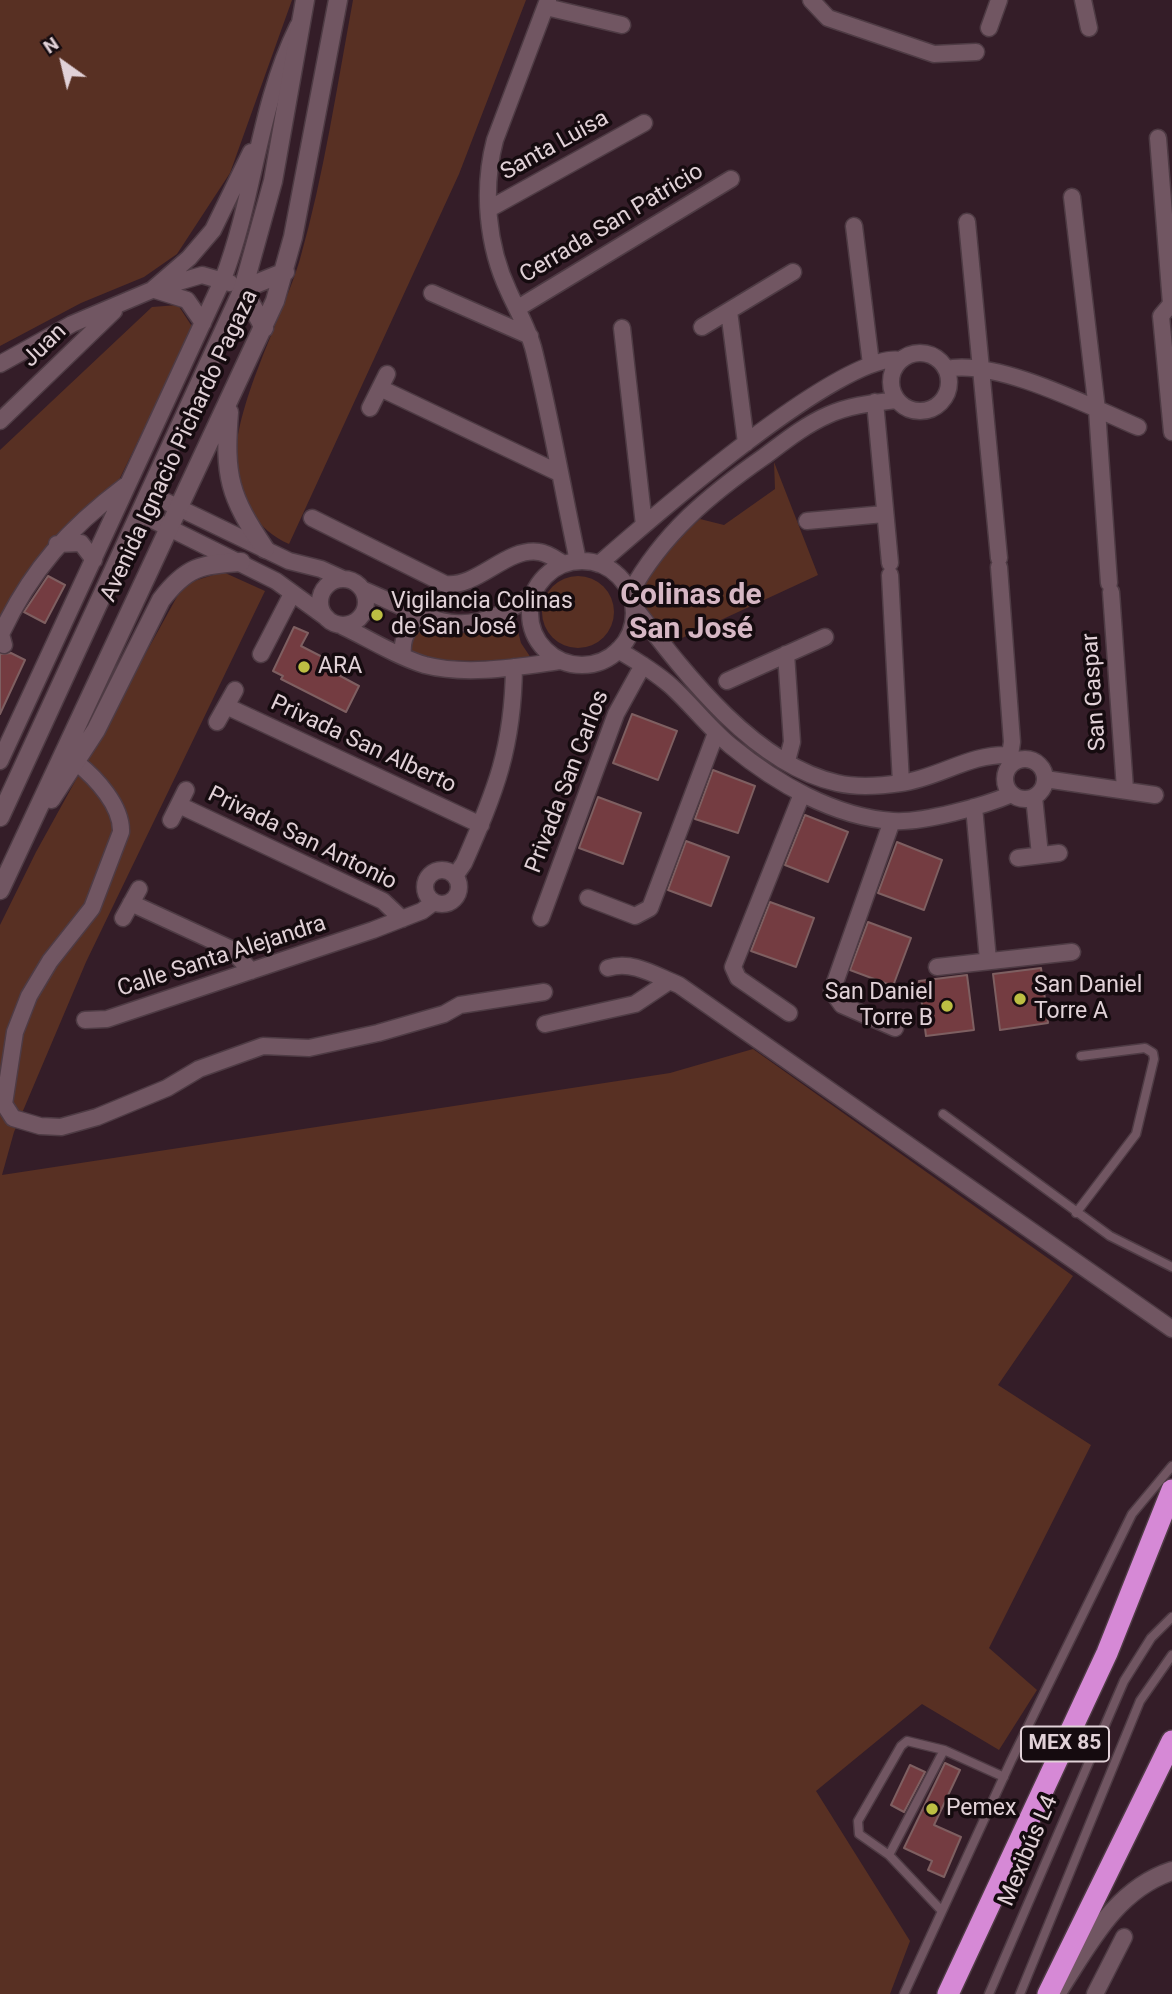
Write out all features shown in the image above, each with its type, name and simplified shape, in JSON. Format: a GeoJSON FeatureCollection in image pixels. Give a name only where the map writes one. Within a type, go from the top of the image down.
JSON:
{"type":"FeatureCollection","features":[{"type":"Feature","properties":{"kind":"highway","name":"MEX 85"},"geometry":{"type":"LineString","coordinates":[[948,1994],[1107,1653],[1172,1490]]}},
{"type":"Feature","properties":{"kind":"highway"},"geometry":{"type":"LineString","coordinates":[[1048,1994],[1172,1741]]}},
{"type":"Feature","properties":{"kind":"main road","name":"Avenida Ignacio Pichardo Pagaza"},"geometry":{"type":"LineString","coordinates":[[0,890],[264,328],[285,272],[338,0]]}},
{"type":"Feature","properties":{"kind":"main road","name":"Avenida Ignacio Pichardo Pagaza"},"geometry":{"type":"LineString","coordinates":[[0,817],[243,289],[273,181],[304,9]]}},
{"type":"Feature","properties":{"kind":"main road"},"geometry":{"type":"LineString","coordinates":[[264,328],[243,289],[285,272]]}},
{"type":"Feature","properties":{"kind":"main road"},"geometry":{"type":"LineString","coordinates":[[230,400],[227,439],[229,482],[247,522],[265,550]]}},
{"type":"Feature","properties":{"kind":"main road"},"geometry":{"type":"LineString","coordinates":[[27,833],[77,763],[161,600],[175,582],[184,573],[210,563],[241,562]]}},
{"type":"Feature","properties":{"kind":"main road"},"geometry":{"type":"LineString","coordinates":[[1056,1994],[1120,1902],[1157,1876],[1172,1871]]}},
{"type":"Feature","properties":{"kind":"street"},"geometry":{"type":"LineString","coordinates":[[811,0],[828,19],[934,54],[976,52]]}},
{"type":"Feature","properties":{"kind":"street"},"geometry":{"type":"LineString","coordinates":[[989,28],[999,0]]}},
{"type":"Feature","properties":{"kind":"street"},"geometry":{"type":"LineString","coordinates":[[1083,0],[1089,28]]}},
{"type":"Feature","properties":{"kind":"street"},"geometry":{"type":"LineString","coordinates":[[571,563],[559,473],[530,336],[498,262],[489,209],[490,161],[495,140],[547,3],[574,6],[622,25]]}},
{"type":"Feature","properties":{"kind":"street","name":"Avenida Ignacio Pichardo Pagaza"},"geometry":{"type":"LineString","coordinates":[[0,761],[223,279],[244,216],[258,141],[272,86],[304,9]]}},
{"type":"Feature","properties":{"kind":"street","name":"Santa Luisa"},"geometry":{"type":"LineString","coordinates":[[489,209],[644,123]]}},
{"type":"Feature","properties":{"kind":"street"},"geometry":{"type":"LineString","coordinates":[[1158,138],[1167,195],[1172,304],[1161,316],[1172,432]]}},
{"type":"Feature","properties":{"kind":"street"},"geometry":{"type":"LineString","coordinates":[[150,291],[189,258],[213,230],[258,141]]}},
{"type":"Feature","properties":{"kind":"street","name":"Cerrada San Patricio"},"geometry":{"type":"LineString","coordinates":[[517,308],[731,179]]}},
{"type":"Feature","properties":{"kind":"street","name":"San Gaspar"},"geometry":{"type":"LineString","coordinates":[[1072,197],[1097,410],[1125,789]]}},
{"type":"Feature","properties":{"kind":"street"},"geometry":{"type":"LineString","coordinates":[[312,518],[445,584],[460,583],[527,553],[539,552],[571,563],[599,564],[621,579],[632,600],[701,690],[744,732],[787,761],[837,783],[875,785],[901,783],[984,756],[1013,758],[1035,762],[1045,779],[1042,789],[1034,797],[1022,799],[1012,794],[1005,776],[1013,758],[1012,743],[999,562],[967,222]]}},
{"type":"Feature","properties":{"kind":"street"},"geometry":{"type":"LineString","coordinates":[[853,226],[871,364]]}},
{"type":"Feature","properties":{"kind":"street"},"geometry":{"type":"LineString","coordinates":[[702,327],[793,272]]}},
{"type":"Feature","properties":{"kind":"street"},"geometry":{"type":"LineString","coordinates":[[0,364],[72,324],[150,291],[194,276],[223,279],[243,289]]}},
{"type":"Feature","properties":{"kind":"street"},"geometry":{"type":"LineString","coordinates":[[150,291],[175,294],[187,300],[203,323]]}},
{"type":"Feature","properties":{"kind":"street"},"geometry":{"type":"LineString","coordinates":[[432,293],[530,336]]}},
{"type":"Feature","properties":{"kind":"street","name":"Juan"},"geometry":{"type":"LineString","coordinates":[[0,421],[122,303]]}},
{"type":"Feature","properties":{"kind":"street"},"geometry":{"type":"LineString","coordinates":[[729,311],[746,443]]}},
{"type":"Feature","properties":{"kind":"street"},"geometry":{"type":"LineString","coordinates":[[622,328],[644,525]]}},
{"type":"Feature","properties":{"kind":"street"},"geometry":{"type":"LineString","coordinates":[[599,564],[746,443],[821,392],[871,364],[900,360],[921,352],[936,357],[946,369],[949,387],[946,396],[931,409],[912,410],[897,400],[890,380],[900,360]]}},
{"type":"Feature","properties":{"kind":"street"},"geometry":{"type":"LineString","coordinates":[[946,369],[968,366],[1029,383],[1138,427]]}},
{"type":"Feature","properties":{"kind":"street"},"geometry":{"type":"LineString","coordinates":[[370,408],[383,381],[559,473]]}},
{"type":"Feature","properties":{"kind":"street"},"geometry":{"type":"LineString","coordinates":[[141,514],[241,562],[334,622],[435,667],[514,667],[560,661],[590,664],[606,660],[618,650],[631,631],[632,600],[663,541],[723,485],[816,422],[849,408],[897,400]]}},
{"type":"Feature","properties":{"kind":"street"},"geometry":{"type":"LineString","coordinates":[[875,402],[890,569],[901,783]]}},
{"type":"Feature","properties":{"kind":"street"},"geometry":{"type":"LineString","coordinates":[[4,645],[1,634],[34,572],[57,544],[128,484]]}},
{"type":"Feature","properties":{"kind":"street"},"geometry":{"type":"LineString","coordinates":[[150,494],[289,561],[321,569],[364,590],[451,624],[486,622],[512,610],[533,594],[551,571],[571,563]]}},
{"type":"Feature","properties":{"kind":"street"},"geometry":{"type":"LineString","coordinates":[[807,521],[884,514]]}},
{"type":"Feature","properties":{"kind":"street"},"geometry":{"type":"LineString","coordinates":[[57,544],[81,543],[94,560]]}},
{"type":"Feature","properties":{"kind":"street"},"geometry":{"type":"LineString","coordinates":[[343,579],[327,585],[321,593],[321,611],[334,622],[357,621],[363,614],[366,598],[364,590]]}},
{"type":"Feature","properties":{"kind":"street"},"geometry":{"type":"LineString","coordinates":[[261,654],[292,594]]}},
{"type":"Feature","properties":{"kind":"street"},"geometry":{"type":"LineString","coordinates":[[533,594],[531,625],[547,652],[560,661]]}},
{"type":"Feature","properties":{"kind":"street"},"geometry":{"type":"LineString","coordinates":[[403,655],[404,638],[408,631],[421,619],[429,617]]}},
{"type":"Feature","properties":{"kind":"street"},"geometry":{"type":"LineString","coordinates":[[727,681],[825,637]]}},
{"type":"Feature","properties":{"kind":"street"},"geometry":{"type":"LineString","coordinates":[[618,650],[643,665],[687,702],[716,733],[802,794],[851,813],[892,821],[974,807],[1012,794]]}},
{"type":"Feature","properties":{"kind":"street"},"geometry":{"type":"LineString","coordinates":[[786,654],[792,742],[787,761]]}},
{"type":"Feature","properties":{"kind":"street","name":"Privada San Carlos"},"geometry":{"type":"LineString","coordinates":[[541,918],[616,714],[643,665]]}},
{"type":"Feature","properties":{"kind":"street"},"geometry":{"type":"LineString","coordinates":[[455,876],[481,825],[503,768],[510,736],[514,667]]}},
{"type":"Feature","properties":{"kind":"street"},"geometry":{"type":"LineString","coordinates":[[217,722],[235,690]]}},
{"type":"Feature","properties":{"kind":"street"},"geometry":{"type":"LineString","coordinates":[[687,702],[701,690]]}},
{"type":"Feature","properties":{"kind":"street","name":"Privada San Alberto"},"geometry":{"type":"LineString","coordinates":[[226,706],[481,825]]}},
{"type":"Feature","properties":{"kind":"street"},"geometry":{"type":"LineString","coordinates":[[588,898],[635,916],[644,914],[650,908],[716,733]]}},
{"type":"Feature","properties":{"kind":"street"},"geometry":{"type":"LineString","coordinates":[[77,763],[108,797],[119,818],[121,832],[92,908],[50,961],[29,996],[15,1032],[5,1104],[13,1118],[40,1126],[61,1127],[97,1117],[167,1088],[199,1069],[263,1046],[309,1048],[404,1026],[444,1014],[460,1005],[544,992]]}},
{"type":"Feature","properties":{"kind":"street"},"geometry":{"type":"LineString","coordinates":[[1045,779],[1155,795]]}},
{"type":"Feature","properties":{"kind":"street"},"geometry":{"type":"LineString","coordinates":[[874,817],[875,785]]}},
{"type":"Feature","properties":{"kind":"street"},"geometry":{"type":"LineString","coordinates":[[789,1013],[738,978],[733,967],[802,794]]}},
{"type":"Feature","properties":{"kind":"street","name":"Privada San Antonio"},"geometry":{"type":"LineString","coordinates":[[171,820],[183,797],[383,901],[401,919]]}},
{"type":"Feature","properties":{"kind":"street"},"geometry":{"type":"LineString","coordinates":[[1034,797],[1040,855]]}},
{"type":"Feature","properties":{"kind":"street"},"geometry":{"type":"LineString","coordinates":[[974,807],[988,960]]}},
{"type":"Feature","properties":{"kind":"street"},"geometry":{"type":"LineString","coordinates":[[892,821],[832,991],[842,1005],[895,1028]]}},
{"type":"Feature","properties":{"kind":"street"},"geometry":{"type":"LineString","coordinates":[[1018,858],[1059,853]]}},
{"type":"Feature","properties":{"kind":"street"},"geometry":{"type":"LineString","coordinates":[[445,870],[455,876],[459,885],[457,895],[449,902],[434,902],[426,894],[428,876],[445,870]]}},
{"type":"Feature","properties":{"kind":"street","name":"Calle Santa Alejandra"},"geometry":{"type":"LineString","coordinates":[[85,1020],[107,1019],[373,930],[434,902]]}},
{"type":"Feature","properties":{"kind":"street"},"geometry":{"type":"LineString","coordinates":[[131,903],[230,949],[251,971]]}},
{"type":"Feature","properties":{"kind":"street"},"geometry":{"type":"LineString","coordinates":[[937,967],[1072,952]]}},
{"type":"Feature","properties":{"kind":"street"},"geometry":{"type":"LineString","coordinates":[[608,968],[618,965],[636,967],[679,985],[1172,1329]]}},
{"type":"Feature","properties":{"kind":"street"},"geometry":{"type":"LineString","coordinates":[[545,1024],[635,1004],[668,982]]}},
{"type":"Feature","properties":{"kind":"street"},"geometry":{"type":"LineString","coordinates":[[1095,1994],[1124,1937]]}},
{"type":"Feature","properties":{"kind":"lane"},"geometry":{"type":"LineString","coordinates":[[1076,1213],[1136,1134],[1154,1059],[1153,1052],[1145,1048],[1082,1056]]}},
{"type":"Feature","properties":{"kind":"lane"},"geometry":{"type":"LineString","coordinates":[[943,1114],[1110,1236],[1172,1267]]}},
{"type":"Feature","properties":{"kind":"lane"},"geometry":{"type":"LineString","coordinates":[[1155,1258],[1172,1259]]}},
{"type":"Feature","properties":{"kind":"lane"},"geometry":{"type":"LineString","coordinates":[[904,1994],[1004,1777],[1132,1514],[1172,1466]]}},
{"type":"Feature","properties":{"kind":"lane","name":"Mexibús L4"},"geometry":{"type":"LineString","coordinates":[[989,1994],[1124,1681],[1151,1638],[1172,1617]]}},
{"type":"Feature","properties":{"kind":"lane","name":"Mexibús L4"},"geometry":{"type":"LineString","coordinates":[[1020,1994],[1140,1701],[1156,1674],[1172,1655]]}},
{"type":"Feature","properties":{"kind":"lane"},"geometry":{"type":"LineString","coordinates":[[941,1910],[889,1855],[859,1834],[858,1821],[904,1743],[916,1740],[1004,1777]]}},
{"type":"Feature","properties":{"kind":"lane"},"geometry":{"type":"LineString","coordinates":[[889,1855],[944,1750]]}},
{"type":"Feature","properties":{"kind":"shaded area"},"geometry":{"type":"Polygon","coordinates":[[[0,0],[292,0],[230,173],[177,254],[144,277],[81,303],[0,346],[0,0]]]}},
{"type":"Feature","properties":{"kind":"shaded area"},"geometry":{"type":"Polygon","coordinates":[[[353,0],[526,0],[459,174],[289,544],[268,531],[246,502],[236,466],[237,443],[250,391],[292,282],[309,227],[330,130],[353,0]]]}},
{"type":"Feature","properties":{"kind":"shaded area"},"geometry":{"type":"Polygon","coordinates":[[[178,305],[193,328],[119,480],[83,509],[32,566],[0,625],[0,450],[152,307],[178,305]]]}},
{"type":"Feature","properties":{"kind":"shaded area"},"geometry":{"type":"Polygon","coordinates":[[[774,462],[818,575],[669,644],[642,607],[638,590],[661,554],[700,519],[724,525],[775,489],[774,462]]]}},
{"type":"Feature","properties":{"kind":"shaded area"},"geometry":{"type":"Polygon","coordinates":[[[223,572],[265,591],[86,962],[14,1132],[2,1175],[670,1073],[753,1049],[1073,1276],[998,1385],[1091,1445],[989,1648],[1037,1690],[999,1750],[922,1704],[816,1791],[910,1941],[890,1994],[0,1994],[0,925],[36,852],[184,584],[223,572]]]}},
{"type":"Feature","properties":{"kind":"shaded area"},"geometry":{"type":"Polygon","coordinates":[[[578,576],[598,582],[608,592],[614,612],[608,632],[598,642],[578,648],[558,642],[548,632],[542,612],[548,592],[558,582],[578,576]]]}},
{"type":"Feature","properties":{"kind":"shaded area"},"geometry":{"type":"Polygon","coordinates":[[[514,616],[521,643],[531,658],[447,660],[417,654],[408,647],[419,626],[464,633],[489,627],[514,616]]]}},
{"type":"Feature","properties":{"kind":"building"},"geometry":{"type":"Polygon","coordinates":[[[48,576],[65,585],[45,623],[24,612],[48,576]]]}},
{"type":"Feature","properties":{"kind":"building","name":"ARA"},"geometry":{"type":"Polygon","coordinates":[[[294,627],[308,633],[301,646],[336,664],[331,671],[359,686],[346,712],[281,679],[283,676],[273,671],[294,627]]]}},
{"type":"Feature","properties":{"kind":"building"},"geometry":{"type":"Polygon","coordinates":[[[11,653],[25,660],[0,714],[0,654],[11,653]]]}},
{"type":"Feature","properties":{"kind":"building"},"geometry":{"type":"Polygon","coordinates":[[[632,714],[677,731],[658,780],[613,763],[632,714]]]}},
{"type":"Feature","properties":{"kind":"building"},"geometry":{"type":"Polygon","coordinates":[[[713,770],[755,786],[738,833],[695,819],[713,770]]]}},
{"type":"Feature","properties":{"kind":"building"},"geometry":{"type":"Polygon","coordinates":[[[598,797],[641,813],[623,864],[579,848],[598,797]]]}},
{"type":"Feature","properties":{"kind":"building"},"geometry":{"type":"Polygon","coordinates":[[[805,815],[848,832],[828,882],[785,865],[805,815]]]}},
{"type":"Feature","properties":{"kind":"building"},"geometry":{"type":"Polygon","coordinates":[[[686,841],[729,857],[711,906],[668,890],[686,841]]]}},
{"type":"Feature","properties":{"kind":"building"},"geometry":{"type":"Polygon","coordinates":[[[897,842],[942,860],[924,910],[878,893],[897,842]]]}},
{"type":"Feature","properties":{"kind":"building"},"geometry":{"type":"Polygon","coordinates":[[[770,902],[814,918],[796,967],[751,951],[770,902]]]}},
{"type":"Feature","properties":{"kind":"building"},"geometry":{"type":"Polygon","coordinates":[[[868,922],[911,938],[893,986],[850,970],[868,922]]]}},
{"type":"Feature","properties":{"kind":"building","name":"San Daniel Torre A"},"geometry":{"type":"Polygon","coordinates":[[[1041,968],[1048,1023],[1000,1030],[993,974],[1041,968]]]}},
{"type":"Feature","properties":{"kind":"building","name":"San Daniel Torre B"},"geometry":{"type":"Polygon","coordinates":[[[967,975],[974,1030],[926,1036],[919,981],[967,975]]]}},
{"type":"Feature","properties":{"kind":"building"},"geometry":{"type":"Polygon","coordinates":[[[945,1763],[960,1770],[934,1825],[961,1837],[944,1877],[928,1870],[932,1861],[904,1848],[945,1763]]]}},
{"type":"Feature","properties":{"kind":"building","name":"Pemex"},"geometry":{"type":"Polygon","coordinates":[[[910,1765],[925,1772],[904,1812],[891,1805],[910,1765]]]}},
{"type":"Feature","properties":{"kind":"place","name":"Vigilancia Colinas de San José"},"geometry":{"type":"Point","coordinates":[377,615]}},
{"type":"Feature","properties":{"kind":"place","name":"ARA"},"geometry":{"type":"Point","coordinates":[304,667]}},
{"type":"Feature","properties":{"kind":"place","name":"San Daniel Torre A"},"geometry":{"type":"Point","coordinates":[1020,999]}},
{"type":"Feature","properties":{"kind":"place","name":"San Daniel Torre B"},"geometry":{"type":"Point","coordinates":[947,1006]}},
{"type":"Feature","properties":{"kind":"place","name":"Pemex"},"geometry":{"type":"Point","coordinates":[932,1809]}},
{"type":"Feature","properties":{"kind":"district","name":"Colinas de San José"},"geometry":{"type":"Point","coordinates":[691,613]}}]}
